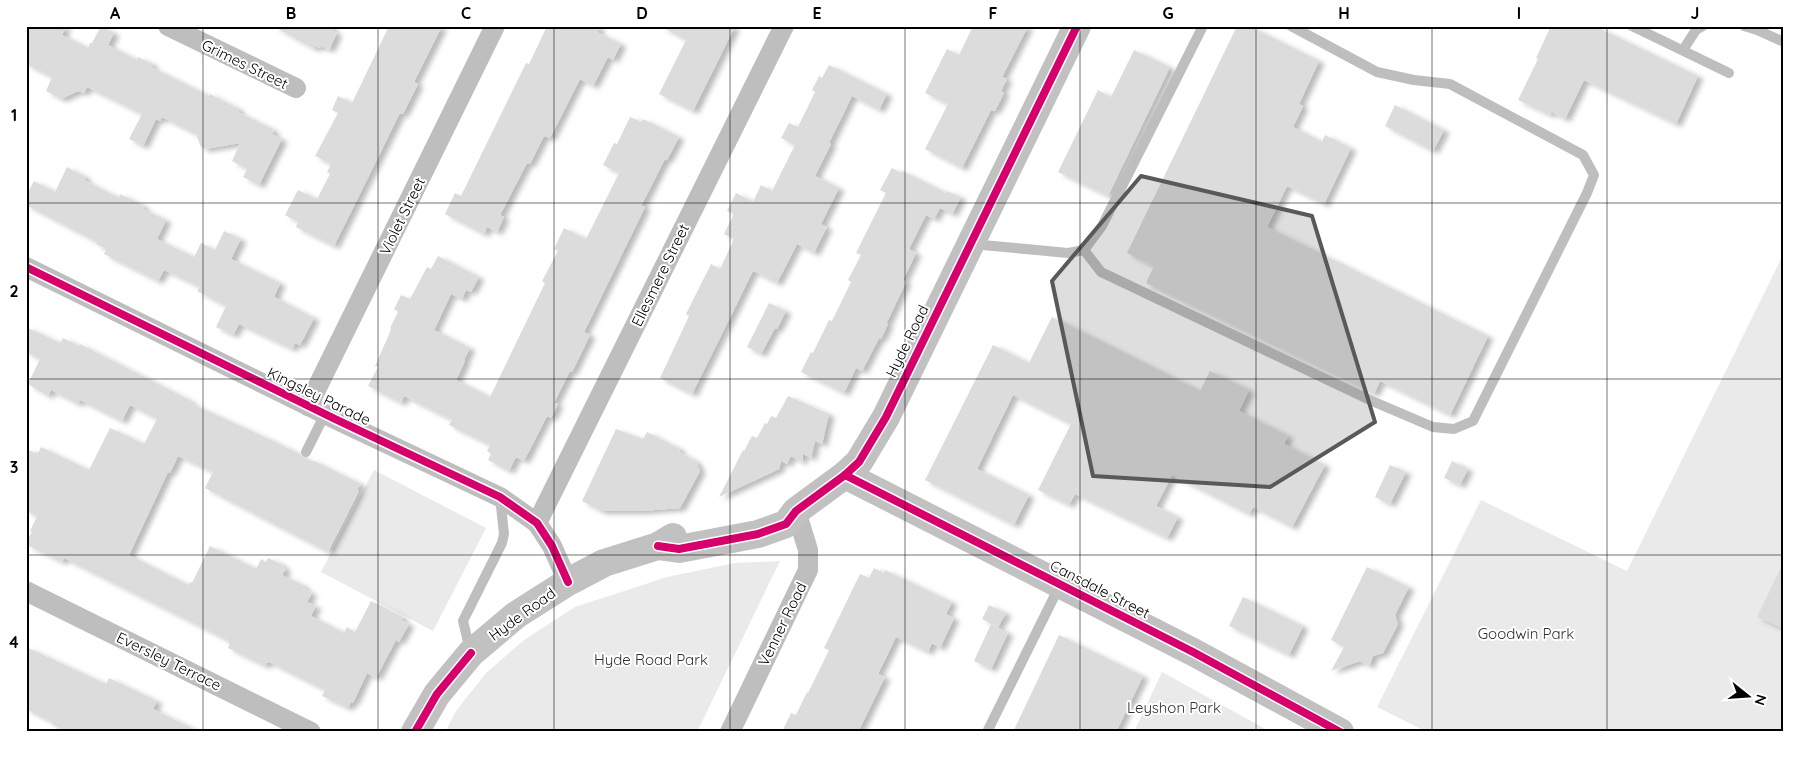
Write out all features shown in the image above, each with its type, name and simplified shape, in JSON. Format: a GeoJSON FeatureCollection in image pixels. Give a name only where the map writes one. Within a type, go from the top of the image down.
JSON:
{"type":"FeatureCollection","features":[{"type":"Feature","properties":{"kind":"street","name":"Violet Street"},"geometry":{"type":"LineString","coordinates":[[316,410],[495,26]]}},
{"type":"Feature","properties":{"kind":"street","name":"Ellesmere Street"},"geometry":{"type":"LineString","coordinates":[[537,523],[784,26]]}},
{"type":"Feature","properties":{"kind":"street","name":"Hyde Road"},"geometry":{"type":"LineString","coordinates":[[415,732],[437,694],[471,653],[516,615],[568,582],[604,563],[658,546],[679,549],[758,534],[786,524],[796,511],[845,475],[858,462],[886,417],[1077,26]]}},
{"type":"Feature","properties":{"kind":"street","name":"Grimes Street"},"geometry":{"type":"LineString","coordinates":[[180,29],[296,88]]}},
{"type":"Feature","properties":{"kind":"street","name":"Kingsley Parade"},"geometry":{"type":"LineString","coordinates":[[26,267],[316,410],[500,497],[537,523],[552,546],[568,582]]}},
{"type":"Feature","properties":{"kind":"street","name":"Cansdale Street"},"geometry":{"type":"LineString","coordinates":[[845,475],[1193,652],[1340,732]]}},
{"type":"Feature","properties":{"kind":"street","name":"Venner Road"},"geometry":{"type":"LineString","coordinates":[[730,732],[808,570],[808,550],[796,511]]}},
{"type":"Feature","properties":{"kind":"street","name":"Eversley Terrace"},"geometry":{"type":"LineString","coordinates":[[26,591],[311,732]]}},
{"type":"Feature","properties":{"kind":"lane"},"geometry":{"type":"LineString","coordinates":[[970,243],[1068,253],[1084,250],[1102,226],[1203,26]]}},
{"type":"Feature","properties":{"kind":"lane"},"geometry":{"type":"LineString","coordinates":[[1084,250],[1101,272],[1372,401],[1433,427],[1454,429],[1473,421],[1594,176],[1583,155],[1450,84],[1414,80],[1377,72],[1292,26]]}},
{"type":"Feature","properties":{"kind":"lane"},"geometry":{"type":"LineString","coordinates":[[1632,26],[1729,73]]}},
{"type":"Feature","properties":{"kind":"lane"},"geometry":{"type":"LineString","coordinates":[[1683,50],[1696,30],[1703,26]]}},
{"type":"Feature","properties":{"kind":"lane"},"geometry":{"type":"LineString","coordinates":[[1744,26],[1784,42]]}},
{"type":"Feature","properties":{"kind":"lane"},"geometry":{"type":"LineString","coordinates":[[306,452],[316,410]]}},
{"type":"Feature","properties":{"kind":"lane","name":"Hyde Road"},"geometry":{"type":"LineString","coordinates":[[471,653],[463,621],[502,543],[504,534],[500,497]]}},
{"type":"Feature","properties":{"kind":"lane"},"geometry":{"type":"LineString","coordinates":[[987,732],[1061,585]]}},
{"type":"Feature","properties":{"kind":"highlighted area"},"geometry":{"type":"Polygon","coordinates":[[[1141,176],[1312,216],[1375,422],[1270,487],[1093,476],[1052,281],[1141,176]]]}},
{"type":"Feature","properties":{"kind":"green space","name":"Goodwin Park"},"geometry":{"type":"Polygon","coordinates":[[[1784,253],[1784,732],[1427,732],[1377,707],[1481,500],[1627,571],[1784,253]]]}},
{"type":"Feature","properties":{"kind":"green space"},"geometry":{"type":"Polygon","coordinates":[[[374,470],[486,528],[433,631],[321,572],[374,470]]]}},
{"type":"Feature","properties":{"kind":"green space","name":"Hyde Road Park"},"geometry":{"type":"Polygon","coordinates":[[[780,561],[697,732],[445,732],[456,711],[486,673],[524,640],[575,607],[667,577],[735,563],[780,561]]]}},
{"type":"Feature","properties":{"kind":"green space","name":"Leyshon Park"},"geometry":{"type":"Polygon","coordinates":[[[1162,672],[1271,732],[1134,732],[1162,672]]]}},
{"type":"Feature","properties":{"kind":"building"},"geometry":{"type":"Polygon","coordinates":[[[26,26],[66,26],[62,35],[88,48],[101,26],[114,33],[108,45],[137,60],[138,57],[153,64],[151,67],[209,96],[210,94],[239,109],[238,112],[274,130],[272,134],[282,139],[259,185],[243,177],[247,169],[232,161],[240,143],[205,149],[201,147],[198,135],[162,117],[160,121],[156,119],[143,146],[129,139],[142,114],[87,87],[84,93],[78,91],[61,99],[46,91],[52,77],[26,64],[26,26]]]}},
{"type":"Feature","properties":{"kind":"building"},"geometry":{"type":"Polygon","coordinates":[[[273,26],[333,26],[331,30],[337,33],[329,50],[321,46],[320,48],[315,46],[314,49],[273,26]]]}},
{"type":"Feature","properties":{"kind":"building"},"geometry":{"type":"Polygon","coordinates":[[[389,26],[442,26],[414,82],[418,84],[403,114],[400,113],[334,246],[296,227],[298,222],[285,215],[298,190],[317,199],[330,174],[327,172],[331,164],[315,156],[338,113],[332,110],[338,96],[352,103],[389,26]]]}},
{"type":"Feature","properties":{"kind":"building"},"geometry":{"type":"Polygon","coordinates":[[[547,26],[600,26],[597,32],[621,44],[613,60],[608,57],[593,86],[580,79],[550,138],[544,136],[530,164],[527,163],[500,215],[504,217],[497,232],[487,227],[484,234],[445,214],[455,193],[461,196],[526,63],[529,64],[547,26]]]}},
{"type":"Feature","properties":{"kind":"building"},"geometry":{"type":"Polygon","coordinates":[[[660,26],[735,26],[693,111],[659,94],[686,40],[660,26]]]}},
{"type":"Feature","properties":{"kind":"building"},"geometry":{"type":"Polygon","coordinates":[[[973,26],[1028,26],[1002,77],[1007,79],[1001,91],[1004,93],[995,111],[991,110],[962,168],[925,149],[948,104],[925,93],[947,49],[959,55],[973,26]]]}},
{"type":"Feature","properties":{"kind":"building"},"geometry":{"type":"Polygon","coordinates":[[[1237,26],[1249,26],[1319,61],[1299,104],[1303,106],[1293,127],[1322,142],[1325,135],[1351,148],[1324,204],[1287,186],[1267,227],[1488,336],[1450,415],[1380,381],[1374,394],[1146,283],[1154,266],[1127,253],[1237,26]]]}},
{"type":"Feature","properties":{"kind":"building"},"geometry":{"type":"Polygon","coordinates":[[[1551,26],[1594,26],[1698,76],[1676,124],[1584,80],[1565,119],[1551,112],[1550,115],[1518,100],[1538,59],[1536,58],[1551,26]]]}},
{"type":"Feature","properties":{"kind":"building"},"geometry":{"type":"Polygon","coordinates":[[[1134,50],[1170,67],[1108,196],[1058,172],[1098,90],[1111,97],[1134,50]]]}},
{"type":"Feature","properties":{"kind":"building"},"geometry":{"type":"Polygon","coordinates":[[[829,65],[887,94],[879,110],[852,96],[815,176],[839,188],[821,224],[827,227],[814,253],[797,244],[777,283],[753,271],[692,394],[660,378],[689,316],[686,314],[711,264],[720,269],[734,239],[724,234],[734,214],[727,211],[736,193],[753,202],[761,185],[772,191],[795,145],[781,138],[789,123],[798,127],[815,92],[812,90],[819,76],[822,78],[829,65]]]}},
{"type":"Feature","properties":{"kind":"building"},"geometry":{"type":"Polygon","coordinates":[[[1395,105],[1444,130],[1433,151],[1385,126],[1395,105]]]}},
{"type":"Feature","properties":{"kind":"building"},"geometry":{"type":"Polygon","coordinates":[[[630,117],[642,122],[643,119],[679,137],[667,160],[665,159],[641,206],[645,207],[584,332],[590,335],[554,403],[558,404],[551,418],[547,416],[524,461],[516,457],[509,471],[488,460],[491,454],[487,451],[490,445],[449,425],[452,420],[404,396],[401,403],[368,386],[378,367],[375,366],[398,312],[394,309],[401,295],[410,299],[427,267],[431,269],[438,256],[479,277],[471,292],[466,290],[462,299],[451,294],[434,330],[470,348],[456,380],[490,397],[545,283],[542,281],[558,251],[554,249],[564,228],[586,239],[619,173],[603,165],[614,143],[617,144],[630,117]]]}},
{"type":"Feature","properties":{"kind":"building"},"geometry":{"type":"Polygon","coordinates":[[[67,167],[86,177],[84,180],[119,198],[120,194],[144,206],[143,209],[166,220],[157,239],[194,257],[201,243],[215,250],[224,231],[241,239],[231,259],[280,283],[274,297],[314,318],[300,345],[295,343],[292,349],[239,324],[233,335],[216,327],[226,306],[197,291],[200,287],[164,270],[158,281],[104,254],[106,249],[96,244],[97,242],[26,205],[26,196],[34,181],[55,192],[67,167]]]}},
{"type":"Feature","properties":{"kind":"building"},"geometry":{"type":"Polygon","coordinates":[[[892,168],[946,193],[947,191],[961,197],[952,214],[940,208],[934,219],[926,215],[909,249],[916,253],[903,280],[906,282],[886,323],[888,324],[862,371],[856,368],[844,393],[801,372],[811,352],[813,353],[829,320],[832,321],[851,282],[848,280],[861,255],[856,253],[886,193],[880,190],[892,168]]]}},
{"type":"Feature","properties":{"kind":"building"},"geometry":{"type":"Polygon","coordinates":[[[769,303],[786,311],[761,354],[747,347],[769,303]]]}},
{"type":"Feature","properties":{"kind":"building"},"geometry":{"type":"Polygon","coordinates":[[[1052,317],[1200,391],[1210,371],[1249,390],[1239,411],[1288,436],[1284,444],[1325,465],[1292,527],[1253,507],[1249,514],[1172,475],[1156,506],[1178,517],[1167,538],[1075,494],[1069,505],[1038,490],[1071,424],[1013,395],[977,469],[1029,495],[1014,525],[925,480],[993,345],[1029,363],[1052,317]]]}},
{"type":"Feature","properties":{"kind":"building"},"geometry":{"type":"Polygon","coordinates":[[[26,327],[60,343],[63,338],[79,346],[80,344],[191,401],[190,403],[361,484],[328,552],[205,488],[213,472],[178,456],[170,473],[168,472],[129,555],[188,585],[190,582],[192,583],[210,546],[256,569],[261,559],[266,562],[268,558],[283,565],[282,567],[286,569],[282,575],[305,586],[303,588],[312,593],[307,602],[316,606],[311,616],[344,633],[347,627],[355,632],[371,601],[403,617],[401,620],[409,624],[399,642],[396,640],[376,678],[367,673],[353,703],[351,702],[348,708],[322,696],[325,690],[271,663],[267,662],[265,666],[228,648],[229,641],[64,558],[62,562],[27,545],[29,541],[27,540],[32,532],[30,531],[37,516],[26,511],[26,449],[38,453],[41,447],[89,470],[110,428],[144,444],[157,419],[130,405],[122,421],[80,400],[78,404],[51,390],[48,396],[28,384],[40,359],[26,352],[26,327]]]}},
{"type":"Feature","properties":{"kind":"building"},"geometry":{"type":"Polygon","coordinates":[[[788,396],[829,414],[822,444],[815,441],[811,458],[803,454],[802,462],[791,456],[787,464],[781,461],[779,469],[719,497],[752,436],[757,438],[771,416],[776,418],[788,396]]]}},
{"type":"Feature","properties":{"kind":"building"},"geometry":{"type":"Polygon","coordinates":[[[616,429],[643,439],[647,432],[680,449],[679,452],[696,461],[700,471],[680,508],[641,511],[601,511],[582,501],[616,429]]]}},
{"type":"Feature","properties":{"kind":"building"},"geometry":{"type":"Polygon","coordinates":[[[1452,461],[1468,469],[1460,485],[1444,478],[1452,461]]]}},
{"type":"Feature","properties":{"kind":"building"},"geometry":{"type":"Polygon","coordinates":[[[1390,465],[1406,472],[1390,504],[1375,497],[1390,465]]]}},
{"type":"Feature","properties":{"kind":"building"},"geometry":{"type":"Polygon","coordinates":[[[1784,561],[1784,629],[1757,617],[1784,561]]]}},
{"type":"Feature","properties":{"kind":"building"},"geometry":{"type":"Polygon","coordinates":[[[1367,567],[1409,587],[1395,615],[1398,624],[1383,653],[1373,656],[1369,666],[1360,661],[1331,671],[1344,647],[1331,640],[1367,567]]]}},
{"type":"Feature","properties":{"kind":"building"},"geometry":{"type":"Polygon","coordinates":[[[874,568],[884,573],[885,570],[952,602],[946,614],[954,618],[940,648],[932,643],[928,652],[896,637],[878,674],[885,677],[858,732],[782,732],[791,713],[796,715],[808,693],[829,650],[824,648],[860,574],[869,578],[874,568]]]}},
{"type":"Feature","properties":{"kind":"building"},"geometry":{"type":"Polygon","coordinates":[[[1243,597],[1303,626],[1289,655],[1229,626],[1243,597]]]}},
{"type":"Feature","properties":{"kind":"building"},"geometry":{"type":"Polygon","coordinates":[[[989,605],[1006,613],[998,627],[982,619],[989,605]]]}},
{"type":"Feature","properties":{"kind":"building"},"geometry":{"type":"Polygon","coordinates":[[[991,624],[1008,633],[991,669],[974,661],[991,624]]]}},
{"type":"Feature","properties":{"kind":"building"},"geometry":{"type":"Polygon","coordinates":[[[1059,635],[1143,676],[1116,732],[1013,732],[1059,635]]]}},
{"type":"Feature","properties":{"kind":"building"},"geometry":{"type":"Polygon","coordinates":[[[26,647],[106,684],[109,678],[157,701],[153,709],[200,732],[67,732],[26,709],[26,647]]]}},
{"type":"Feature","properties":{"kind":"cycle path"},"geometry":{"type":"LineString","coordinates":[[658,546],[679,549],[758,534],[786,524],[796,511],[845,475],[859,462],[886,417],[1077,26]]}},
{"type":"Feature","properties":{"kind":"cycle path"},"geometry":{"type":"LineString","coordinates":[[26,267],[335,419],[500,497],[537,523],[552,546],[568,582]]}},
{"type":"Feature","properties":{"kind":"cycle path"},"geometry":{"type":"LineString","coordinates":[[845,475],[1193,652],[1340,732]]}},
{"type":"Feature","properties":{"kind":"cycle path"},"geometry":{"type":"LineString","coordinates":[[415,732],[437,694],[471,653]]}}]}
